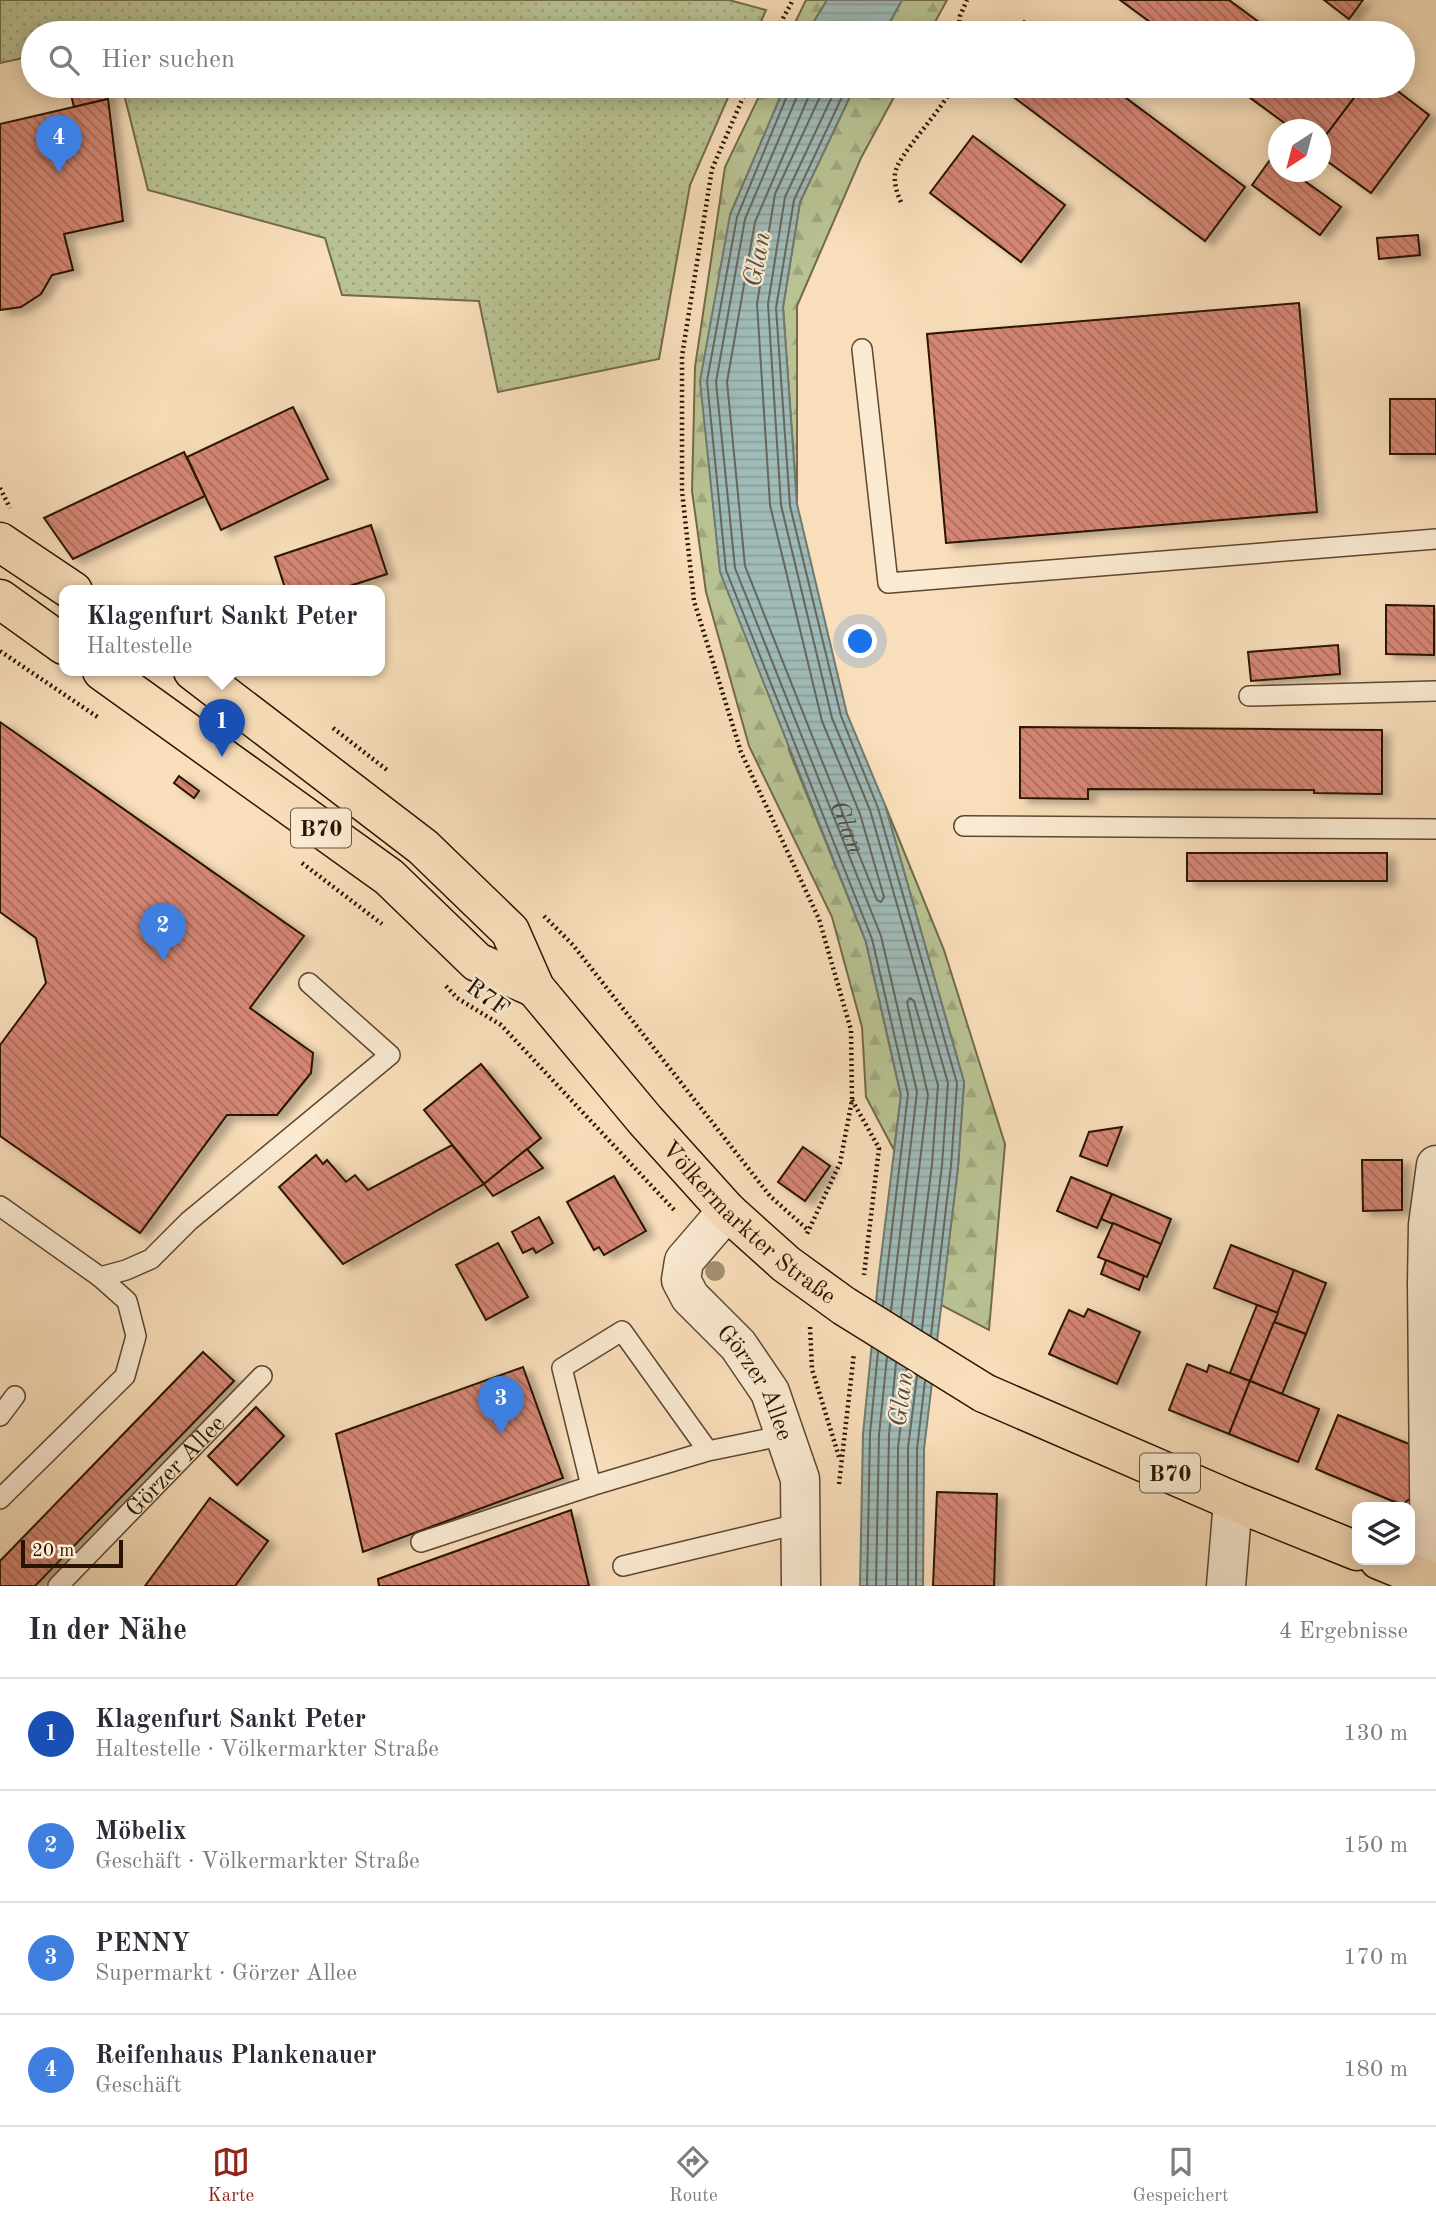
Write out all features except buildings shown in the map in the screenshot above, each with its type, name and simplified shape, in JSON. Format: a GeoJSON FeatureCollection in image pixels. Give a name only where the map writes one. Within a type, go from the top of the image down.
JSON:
{"type":"FeatureCollection","features":[{"type":"Feature","properties":{"kind":"main road"},"geometry":{"type":"LineString","coordinates":[[0,542],[64,585]]}},
{"type":"Feature","properties":{"kind":"main road"},"geometry":{"type":"LineString","coordinates":[[0,599],[59,641]]}},
{"type":"Feature","properties":{"kind":"main road","name":"Völkermarkter Straße"},"geometry":{"type":"LineString","coordinates":[[109,676],[389,877],[477,962],[535,988]]}},
{"type":"Feature","properties":{"kind":"main road","name":"Völkermarkter Straße"},"geometry":{"type":"LineString","coordinates":[[200,676],[424,847],[510,931],[535,988],[645,1120],[716,1223],[786,1264],[844,1306],[984,1393],[1233,1501],[1352,1549]]}},
{"type":"Feature","properties":{"kind":"main road"},"geometry":{"type":"LineString","coordinates":[[1392,1565],[1433,1581]]}},
{"type":"Feature","properties":{"kind":"street"},"geometry":{"type":"LineString","coordinates":[[1433,1581],[1432,1286],[1429,1225],[1436,1166]]}},
{"type":"Feature","properties":{"kind":"street","name":"Görzer Allee"},"geometry":{"type":"LineString","coordinates":[[716,1223],[684,1261],[681,1280],[690,1297],[738,1345],[770,1392],[800,1479],[801,1586]]}},
{"type":"Feature","properties":{"kind":"street"},"geometry":{"type":"LineString","coordinates":[[1226,1586],[1233,1501]]}},
{"type":"Feature","properties":{"kind":"lane"},"geometry":{"type":"LineString","coordinates":[[862,349],[888,583],[1436,539]]}},
{"type":"Feature","properties":{"kind":"lane"},"geometry":{"type":"LineString","coordinates":[[1249,696],[1436,691]]}},
{"type":"Feature","properties":{"kind":"lane"},"geometry":{"type":"LineString","coordinates":[[964,826],[1436,829]]}},
{"type":"Feature","properties":{"kind":"lane"},"geometry":{"type":"LineString","coordinates":[[100,1277],[126,1270],[150,1259],[188,1221],[390,1055],[309,983]]}},
{"type":"Feature","properties":{"kind":"lane"},"geometry":{"type":"LineString","coordinates":[[0,1206],[100,1277],[127,1301],[136,1336],[125,1376],[0,1499]]}},
{"type":"Feature","properties":{"kind":"lane"},"geometry":{"type":"LineString","coordinates":[[591,1486],[562,1368],[622,1331],[708,1451]]}},
{"type":"Feature","properties":{"kind":"lane","name":"Görzer Allee"},"geometry":{"type":"LineString","coordinates":[[58,1586],[262,1376]]}},
{"type":"Feature","properties":{"kind":"lane"},"geometry":{"type":"LineString","coordinates":[[0,1416],[15,1396]]}},
{"type":"Feature","properties":{"kind":"lane"},"geometry":{"type":"LineString","coordinates":[[421,1542],[708,1451],[786,1435]]}},
{"type":"Feature","properties":{"kind":"lane"},"geometry":{"type":"LineString","coordinates":[[623,1566],[802,1523]]}},
{"type":"Feature","properties":{"kind":"path"},"geometry":{"type":"LineString","coordinates":[[782,21],[793,0]]}},
{"type":"Feature","properties":{"kind":"path"},"geometry":{"type":"LineString","coordinates":[[959,21],[967,0]]}},
{"type":"Feature","properties":{"kind":"path"},"geometry":{"type":"LineString","coordinates":[[743,98],[712,169],[682,356],[682,491],[694,601],[741,752],[819,919],[850,1030],[852,1100],[840,1163],[809,1231]]}},
{"type":"Feature","properties":{"kind":"path"},"geometry":{"type":"LineString","coordinates":[[901,201],[896,191],[895,172],[902,158],[948,98]]}},
{"type":"Feature","properties":{"kind":"path"},"geometry":{"type":"LineString","coordinates":[[0,651],[105,721]]}},
{"type":"Feature","properties":{"kind":"path"},"geometry":{"type":"LineString","coordinates":[[301,862],[387,928]]}},
{"type":"Feature","properties":{"kind":"path","name":"R7F"},"geometry":{"type":"LineString","coordinates":[[440,981],[457,998],[501,1025],[669,1207],[716,1223]]}},
{"type":"Feature","properties":{"kind":"path"},"geometry":{"type":"LineString","coordinates":[[810,1321],[812,1369],[841,1461]]}},
{"type":"Feature","properties":{"kind":"green space"},"geometry":{"type":"Polygon","coordinates":[[[0,0],[729,0],[766,10],[761,21],[21,21],[21,59],[0,63],[0,0]]]}},
{"type":"Feature","properties":{"kind":"green space"},"geometry":{"type":"Polygon","coordinates":[[[806,0],[827,0],[814,21],[796,21],[806,0]]]}},
{"type":"Feature","properties":{"kind":"green space"},"geometry":{"type":"Polygon","coordinates":[[[902,0],[947,0],[936,21],[891,21],[902,0]]]}},
{"type":"Feature","properties":{"kind":"green space"},"geometry":{"type":"Polygon","coordinates":[[[125,98],[728,98],[690,185],[659,359],[498,392],[479,301],[342,295],[325,238],[148,190],[125,98]]]}},
{"type":"Feature","properties":{"kind":"green space"},"geometry":{"type":"Polygon","coordinates":[[[758,98],[780,98],[730,215],[789,750],[866,942],[901,1096],[894,1150],[866,1097],[862,1027],[832,917],[749,746],[706,592],[692,491],[695,367],[725,167],[758,98]]]}},
{"type":"Feature","properties":{"kind":"green space"},"geometry":{"type":"Polygon","coordinates":[[[849,98],[894,98],[861,158],[797,306],[797,504],[783,307],[800,202],[849,98]]]}},
{"type":"Feature","properties":{"kind":"green space"},"geometry":{"type":"Polygon","coordinates":[[[885,805],[944,950],[1005,1144],[989,1330],[941,1305],[958,1167],[964,1082],[885,805]]]}},
{"type":"Feature","properties":{"kind":"water"},"geometry":{"type":"Polygon","coordinates":[[[827,0],[902,0],[891,21],[814,21],[827,0]]]}},
{"type":"Feature","properties":{"kind":"water","name":"Glan"},"geometry":{"type":"Polygon","coordinates":[[[780,98],[849,98],[800,202],[783,307],[797,504],[847,714],[885,805],[964,1082],[958,1167],[924,1449],[923,1586],[860,1586],[863,1434],[901,1095],[866,942],[720,572],[700,381],[730,215],[780,98]]]}},
{"type":"Feature","properties":{"kind":"place","name":"Reifenhaus Plankenauer"},"geometry":{"type":"Point","coordinates":[59,173]}},
{"type":"Feature","properties":{"kind":"place","name":"Klagenfurt Sankt Peter"},"geometry":{"type":"Point","coordinates":[222,757]}},
{"type":"Feature","properties":{"kind":"place","name":"Möbelix"},"geometry":{"type":"Point","coordinates":[163,961]}},
{"type":"Feature","properties":{"kind":"place","name":"PENNY"},"geometry":{"type":"Point","coordinates":[501,1434]}}]}
